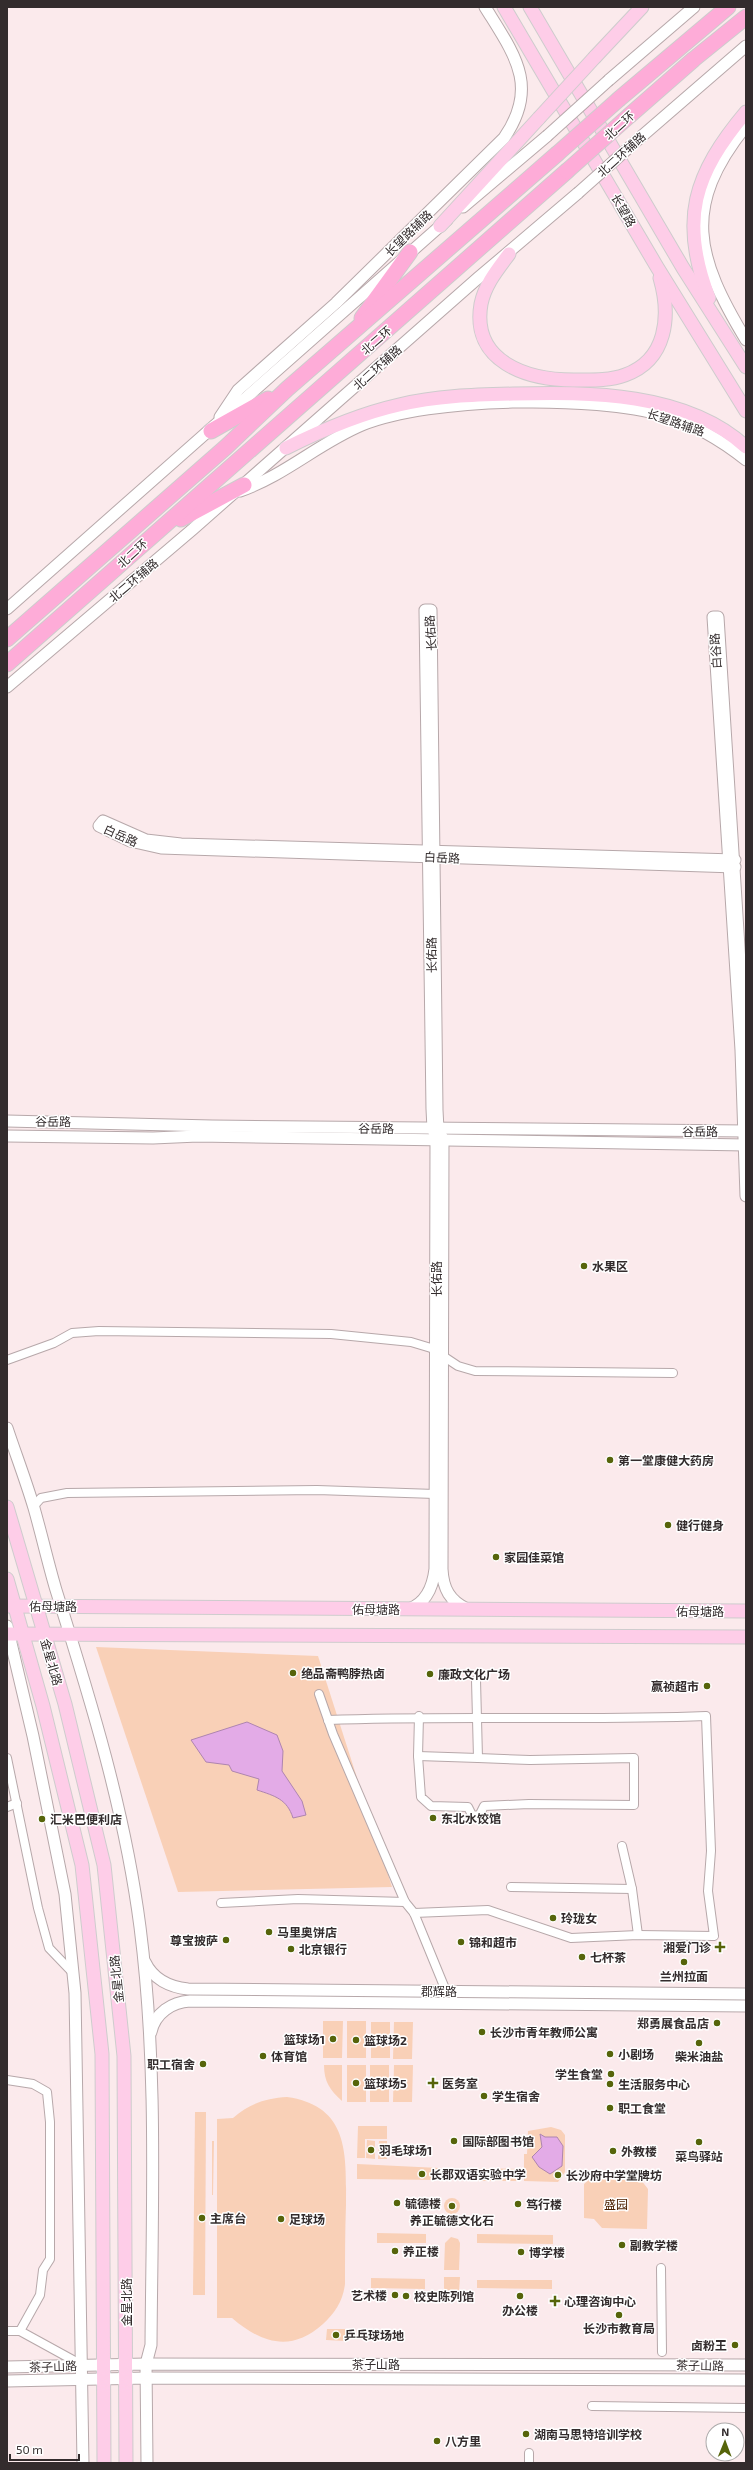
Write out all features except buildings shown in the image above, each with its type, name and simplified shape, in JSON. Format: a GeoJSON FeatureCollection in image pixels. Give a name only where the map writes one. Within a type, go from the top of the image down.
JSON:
{"type":"FeatureCollection","features":[{"type":"Feature","properties":{"kind":"highway","name":"北二环"},"geometry":{"type":"LineString","coordinates":[[7,640],[226,447],[287,389],[349,334],[390,302],[620,99],[728,7]]}},
{"type":"Feature","properties":{"kind":"highway","name":"北二环"},"geometry":{"type":"LineString","coordinates":[[7,664],[694,59],[746,17]]}},
{"type":"Feature","properties":{"kind":"highway"},"geometry":{"type":"LineString","coordinates":[[349,334],[410,252]]}},
{"type":"Feature","properties":{"kind":"highway"},"geometry":{"type":"LineString","coordinates":[[211,431],[287,389]]}},
{"type":"Feature","properties":{"kind":"highway"},"geometry":{"type":"LineString","coordinates":[[154,534],[239,489]]}},
{"type":"Feature","properties":{"kind":"main road","name":"长望路"},"geometry":{"type":"LineString","coordinates":[[504,7],[657,267],[746,411]]}},
{"type":"Feature","properties":{"kind":"main road","name":"长望路"},"geometry":{"type":"LineString","coordinates":[[530,7],[683,268],[718,320],[746,367]]}},
{"type":"Feature","properties":{"kind":"main road"},"geometry":{"type":"LineString","coordinates":[[440,226],[642,7]]}},
{"type":"Feature","properties":{"kind":"main road"},"geometry":{"type":"LineString","coordinates":[[718,320],[697,262],[693,228],[694,212],[697,193],[710,162],[746,112]]}},
{"type":"Feature","properties":{"kind":"main road"},"geometry":{"type":"LineString","coordinates":[[509,254],[488,284],[482,303],[481,324],[488,345],[495,355],[512,369],[531,375],[564,380],[598,380],[624,376],[635,371],[654,354],[660,344],[666,321],[665,298],[657,267]]}},
{"type":"Feature","properties":{"kind":"main road"},"geometry":{"type":"LineString","coordinates":[[286,448],[323,430],[360,415],[433,398],[475,395],[562,394],[620,397],[664,406],[719,428],[746,447]]}},
{"type":"Feature","properties":{"kind":"main road","name":"金星北路"},"geometry":{"type":"LineString","coordinates":[[7,1507],[65,1704],[104,1865],[124,2056],[127,2380],[126,2463]]}},
{"type":"Feature","properties":{"kind":"main road","name":"金星北路"},"geometry":{"type":"LineString","coordinates":[[7,1579],[11,1606],[23,1634],[44,1706],[82,1865],[102,2054],[104,2463]]}},
{"type":"Feature","properties":{"kind":"main road","name":"佑母塘路"},"geometry":{"type":"LineString","coordinates":[[11,1606],[746,1611]]}},
{"type":"Feature","properties":{"kind":"main road"},"geometry":{"type":"LineString","coordinates":[[8,1631],[23,1634],[746,1637]]}},
{"type":"Feature","properties":{"kind":"street","name":"长望路辅路"},"geometry":{"type":"LineString","coordinates":[[211,431],[238,390],[336,303],[504,138],[514,123],[522,93],[520,70],[510,48],[485,7]]}},
{"type":"Feature","properties":{"kind":"street"},"geometry":{"type":"LineString","coordinates":[[7,610],[211,431],[410,252],[498,179],[694,7]]}},
{"type":"Feature","properties":{"kind":"street","name":"北二环辅路"},"geometry":{"type":"LineString","coordinates":[[7,687],[239,489],[478,278],[509,254],[746,46]]}},
{"type":"Feature","properties":{"kind":"street"},"geometry":{"type":"LineString","coordinates":[[746,126],[714,172],[706,198],[702,226],[705,254],[712,278],[746,340]]}},
{"type":"Feature","properties":{"kind":"street","name":"长望路辅路"},"geometry":{"type":"LineString","coordinates":[[239,489],[266,481],[338,437],[362,425],[404,413],[472,405],[570,403],[641,410],[665,416],[706,432],[746,460]]}},
{"type":"Feature","properties":{"kind":"street","name":"长佑路"},"geometry":{"type":"LineString","coordinates":[[432,854],[431,610],[425,610],[432,854],[437,1134],[442,1575],[449,1597],[467,1610]]}},
{"type":"Feature","properties":{"kind":"street","name":"白谷路"},"geometry":{"type":"LineString","coordinates":[[746,1057],[731,863],[713,617],[718,617],[731,863],[741,1050],[745,1131],[744,1145],[746,1196]]}},
{"type":"Feature","properties":{"kind":"street","name":"白岳路"},"geometry":{"type":"LineString","coordinates":[[432,854],[168,843],[132,836],[103,822],[99,826],[130,841],[161,848],[731,863]]}},
{"type":"Feature","properties":{"kind":"street","name":"谷岳路"},"geometry":{"type":"LineString","coordinates":[[7,1121],[437,1134],[745,1131]]}},
{"type":"Feature","properties":{"kind":"street"},"geometry":{"type":"LineString","coordinates":[[7,1136],[437,1134],[744,1145]]}},
{"type":"Feature","properties":{"kind":"street"},"geometry":{"type":"LineString","coordinates":[[7,1360],[54,1343],[72,1333],[99,1330],[331,1334],[411,1342],[439,1354],[458,1366],[476,1371],[673,1372]]}},
{"type":"Feature","properties":{"kind":"street","name":"长佑路"},"geometry":{"type":"LineString","coordinates":[[409,1609],[423,1601],[433,1582],[439,1354]]}},
{"type":"Feature","properties":{"kind":"street"},"geometry":{"type":"LineString","coordinates":[[7,1428],[33,1507],[113,1783],[134,1885],[144,1959],[150,2036],[152,2125],[151,2345],[146,2364],[147,2463]]}},
{"type":"Feature","properties":{"kind":"street"},"geometry":{"type":"LineString","coordinates":[[33,1507],[41,1498],[67,1493],[317,1490],[435,1494]]}},
{"type":"Feature","properties":{"kind":"street"},"geometry":{"type":"LineString","coordinates":[[8,1631],[33,1736],[65,1894],[73,1973],[83,2380],[83,2463]]}},
{"type":"Feature","properties":{"kind":"street"},"geometry":{"type":"LineString","coordinates":[[476,1680],[478,1758]]}},
{"type":"Feature","properties":{"kind":"street"},"geometry":{"type":"LineString","coordinates":[[319,1694],[328,1720],[405,1902],[414,1913],[446,1991]]}},
{"type":"Feature","properties":{"kind":"street"},"geometry":{"type":"LineString","coordinates":[[418,1756],[530,1760],[634,1758],[634,1805],[529,1804],[484,1806],[479,1816],[472,1815],[468,1807],[431,1806],[421,1797],[418,1756],[419,1716]]}},
{"type":"Feature","properties":{"kind":"street"},"geometry":{"type":"LineString","coordinates":[[328,1720],[419,1716],[633,1719],[706,1716],[711,1843],[708,1891],[714,1936],[638,1935],[571,1938],[488,1910],[414,1913]]}},
{"type":"Feature","properties":{"kind":"street"},"geometry":{"type":"LineString","coordinates":[[7,1758],[38,1908],[49,1948],[73,1973]]}},
{"type":"Feature","properties":{"kind":"street"},"geometry":{"type":"LineString","coordinates":[[7,1807],[17,1803]]}},
{"type":"Feature","properties":{"kind":"street"},"geometry":{"type":"LineString","coordinates":[[622,1846],[632,1889],[638,1935]]}},
{"type":"Feature","properties":{"kind":"street"},"geometry":{"type":"LineString","coordinates":[[511,1887],[632,1889]]}},
{"type":"Feature","properties":{"kind":"street"},"geometry":{"type":"LineString","coordinates":[[221,1902],[298,1899],[405,1902]]}},
{"type":"Feature","properties":{"kind":"street","name":"郡辉路"},"geometry":{"type":"LineString","coordinates":[[144,1959],[148,1968],[161,1980],[169,1985],[188,1989],[746,1994]]}},
{"type":"Feature","properties":{"kind":"street","name":"郡辉路"},"geometry":{"type":"LineString","coordinates":[[150,2036],[155,2022],[164,2011],[174,2004],[190,2001],[746,2006]]}},
{"type":"Feature","properties":{"kind":"street"},"geometry":{"type":"LineString","coordinates":[[7,2080],[33,2084],[47,2092],[50,2122],[50,2259],[43,2270],[40,2295],[20,2331]]}},
{"type":"Feature","properties":{"kind":"street"},"geometry":{"type":"LineString","coordinates":[[661,2268],[662,2352]]}},
{"type":"Feature","properties":{"kind":"street"},"geometry":{"type":"LineString","coordinates":[[7,2331],[20,2331],[82,2365]]}},
{"type":"Feature","properties":{"kind":"street","name":"茶子山路"},"geometry":{"type":"LineString","coordinates":[[7,2367],[146,2364],[746,2365]]}},
{"type":"Feature","properties":{"kind":"street","name":"茶子山路"},"geometry":{"type":"LineString","coordinates":[[7,2381],[127,2380],[147,2378],[746,2380]]}},
{"type":"Feature","properties":{"kind":"street"},"geometry":{"type":"LineString","coordinates":[[592,2406],[746,2408]]}},
{"type":"Feature","properties":{"kind":"street"},"geometry":{"type":"LineString","coordinates":[[529,2453],[529,2463]]}},
{"type":"Feature","properties":{"kind":"green space"},"geometry":{"type":"Polygon","coordinates":[[[96,1647],[318,1656],[392,1887],[178,1892],[96,1647]]]}},
{"type":"Feature","properties":{"kind":"green space","name":"篮球场1"},"geometry":{"type":"Polygon","coordinates":[[[323,2021],[343,2021],[342,2058],[323,2058],[323,2021]]]}},
{"type":"Feature","properties":{"kind":"green space","name":"篮球场2"},"geometry":{"type":"Polygon","coordinates":[[[347,2021],[366,2021],[366,2058],[347,2058],[347,2021]]]}},
{"type":"Feature","properties":{"kind":"green space"},"geometry":{"type":"Polygon","coordinates":[[[371,2022],[390,2022],[390,2058],[371,2058],[371,2022]]]}},
{"type":"Feature","properties":{"kind":"green space"},"geometry":{"type":"Polygon","coordinates":[[[394,2022],[413,2022],[412,2059],[393,2059],[394,2022]]]}},
{"type":"Feature","properties":{"kind":"green space"},"geometry":{"type":"Polygon","coordinates":[[[324,2065],[342,2065],[342,2101],[328,2085],[324,2065]]]}},
{"type":"Feature","properties":{"kind":"green space","name":"篮球场5"},"geometry":{"type":"Polygon","coordinates":[[[347,2065],[366,2065],[366,2102],[347,2102],[347,2065]]]}},
{"type":"Feature","properties":{"kind":"green space"},"geometry":{"type":"Polygon","coordinates":[[[370,2065],[389,2065],[389,2102],[370,2102],[370,2065]]]}},
{"type":"Feature","properties":{"kind":"green space"},"geometry":{"type":"Polygon","coordinates":[[[394,2065],[413,2065],[412,2102],[393,2102],[394,2065]]]}},
{"type":"Feature","properties":{"kind":"green space"},"geometry":{"type":"Polygon","coordinates":[[[287,2097],[308,2102],[323,2111],[333,2122],[340,2136],[346,2168],[345,2284],[338,2306],[323,2324],[311,2333],[299,2339],[276,2341],[265,2339],[254,2334],[232,2318],[217,2318],[217,2119],[233,2118],[252,2105],[265,2100],[287,2097]]]}},
{"type":"Feature","properties":{"kind":"green space"},"geometry":{"type":"Polygon","coordinates":[[[195,2112],[206,2112],[205,2295],[193,2295],[195,2112]]]}},
{"type":"Feature","properties":{"kind":"green space"},"geometry":{"type":"Polygon","coordinates":[[[358,2126],[387,2126],[387,2139],[365,2139],[365,2158],[357,2158],[358,2126]]]}},
{"type":"Feature","properties":{"kind":"green space"},"geometry":{"type":"Polygon","coordinates":[[[551,2127],[561,2130],[565,2135],[565,2172],[558,2182],[524,2181],[524,2154],[527,2154],[528,2131],[551,2127]]]}},
{"type":"Feature","properties":{"kind":"green space","name":"羽毛球场1"},"geometry":{"type":"Polygon","coordinates":[[[367,2140],[375,2141],[375,2159],[366,2158],[367,2140]]]}},
{"type":"Feature","properties":{"kind":"green space"},"geometry":{"type":"Polygon","coordinates":[[[212,2141],[214,2141],[213,2195],[212,2195],[212,2141]]]}},
{"type":"Feature","properties":{"kind":"green space"},"geometry":{"type":"Polygon","coordinates":[[[379,2141],[387,2141],[387,2159],[378,2159],[379,2141]]]}},
{"type":"Feature","properties":{"kind":"green space"},"geometry":{"type":"Polygon","coordinates":[[[357,2164],[439,2168],[438,2180],[357,2179],[357,2164]]]}},
{"type":"Feature","properties":{"kind":"green space"},"geometry":{"type":"Polygon","coordinates":[[[468,2168],[521,2169],[521,2181],[468,2181],[468,2168]]]}},
{"type":"Feature","properties":{"kind":"green space","name":"盛园"},"geometry":{"type":"Polygon","coordinates":[[[590,2179],[641,2180],[648,2189],[647,2229],[602,2228],[594,2219],[584,2218],[584,2184],[590,2179]]]}},
{"type":"Feature","properties":{"kind":"green space"},"geometry":{"type":"Polygon","coordinates":[[[449,2198],[455,2198],[460,2203],[458,2212],[455,2214],[449,2214],[444,2209],[444,2203],[449,2198]]]}},
{"type":"Feature","properties":{"kind":"green space"},"geometry":{"type":"Polygon","coordinates":[[[377,2233],[426,2234],[426,2243],[377,2243],[377,2233]]]}},
{"type":"Feature","properties":{"kind":"green space"},"geometry":{"type":"Polygon","coordinates":[[[477,2234],[553,2235],[553,2244],[477,2243],[477,2234]]]}},
{"type":"Feature","properties":{"kind":"green space"},"geometry":{"type":"Polygon","coordinates":[[[451,2237],[458,2239],[460,2243],[459,2270],[444,2270],[445,2243],[451,2237]]]}},
{"type":"Feature","properties":{"kind":"green space"},"geometry":{"type":"Polygon","coordinates":[[[444,2277],[460,2277],[459,2292],[452,2294],[444,2291],[444,2277]]]}},
{"type":"Feature","properties":{"kind":"green space"},"geometry":{"type":"Polygon","coordinates":[[[371,2278],[425,2279],[425,2289],[371,2288],[371,2278]]]}},
{"type":"Feature","properties":{"kind":"green space"},"geometry":{"type":"Polygon","coordinates":[[[477,2280],[552,2280],[552,2289],[477,2288],[477,2280]]]}},
{"type":"Feature","properties":{"kind":"green space","name":"乒乓球场地"},"geometry":{"type":"Polygon","coordinates":[[[327,2329],[345,2329],[345,2341],[326,2340],[327,2329]]]}},
{"type":"Feature","properties":{"kind":"shaded area"},"geometry":{"type":"Polygon","coordinates":[[[247,1722],[277,1735],[283,1751],[282,1771],[302,1801],[306,1815],[293,1818],[284,1802],[275,1796],[257,1790],[259,1779],[232,1771],[229,1765],[206,1762],[191,1740],[247,1722]]]}},
{"type":"Feature","properties":{"kind":"shaded area"},"geometry":{"type":"Polygon","coordinates":[[[540,2134],[545,2137],[557,2137],[563,2146],[562,2166],[550,2174],[539,2167],[532,2157],[542,2147],[540,2134]]]}},
{"type":"Feature","properties":{"kind":"place","name":"水果区"},"geometry":{"type":"Point","coordinates":[584,1266]}},
{"type":"Feature","properties":{"kind":"place","name":"第一堂康健大药房"},"geometry":{"type":"Point","coordinates":[610,1460]}},
{"type":"Feature","properties":{"kind":"place","name":"健行健身"},"geometry":{"type":"Point","coordinates":[668,1525]}},
{"type":"Feature","properties":{"kind":"place","name":"家园佳菜馆"},"geometry":{"type":"Point","coordinates":[496,1557]}},
{"type":"Feature","properties":{"kind":"place","name":"绝品斋鸭脖热卤"},"geometry":{"type":"Point","coordinates":[293,1673]}},
{"type":"Feature","properties":{"kind":"place","name":"廉政文化广场"},"geometry":{"type":"Point","coordinates":[430,1674]}},
{"type":"Feature","properties":{"kind":"place","name":"赢祯超市"},"geometry":{"type":"Point","coordinates":[707,1686]}},
{"type":"Feature","properties":{"kind":"place","name":"东北水饺馆"},"geometry":{"type":"Point","coordinates":[433,1818]}},
{"type":"Feature","properties":{"kind":"place","name":"汇米巴便利店"},"geometry":{"type":"Point","coordinates":[42,1819]}},
{"type":"Feature","properties":{"kind":"place","name":"玲珑女"},"geometry":{"type":"Point","coordinates":[553,1918]}},
{"type":"Feature","properties":{"kind":"place","name":"马里奥饼店"},"geometry":{"type":"Point","coordinates":[269,1932]}},
{"type":"Feature","properties":{"kind":"place","name":"尊宝披萨"},"geometry":{"type":"Point","coordinates":[226,1940]}},
{"type":"Feature","properties":{"kind":"place","name":"锦和超市"},"geometry":{"type":"Point","coordinates":[461,1942]}},
{"type":"Feature","properties":{"kind":"place","name":"湘爱门诊"},"geometry":{"type":"Point","coordinates":[720,1947]}},
{"type":"Feature","properties":{"kind":"place","name":"北京银行"},"geometry":{"type":"Point","coordinates":[291,1949]}},
{"type":"Feature","properties":{"kind":"place","name":"七杯茶"},"geometry":{"type":"Point","coordinates":[582,1957]}},
{"type":"Feature","properties":{"kind":"place","name":"兰州拉面"},"geometry":{"type":"Point","coordinates":[684,1962]}},
{"type":"Feature","properties":{"kind":"place","name":"郑勇展食品店"},"geometry":{"type":"Point","coordinates":[717,2023]}},
{"type":"Feature","properties":{"kind":"place","name":"长沙市青年教师公寓"},"geometry":{"type":"Point","coordinates":[482,2032]}},
{"type":"Feature","properties":{"kind":"place","name":"篮球场1"},"geometry":{"type":"Point","coordinates":[333,2039]}},
{"type":"Feature","properties":{"kind":"place","name":"篮球场2"},"geometry":{"type":"Point","coordinates":[356,2040]}},
{"type":"Feature","properties":{"kind":"place","name":"柴米油盐"},"geometry":{"type":"Point","coordinates":[699,2043]}},
{"type":"Feature","properties":{"kind":"place","name":"小剧场"},"geometry":{"type":"Point","coordinates":[610,2054]}},
{"type":"Feature","properties":{"kind":"place","name":"体育馆"},"geometry":{"type":"Point","coordinates":[263,2056]}},
{"type":"Feature","properties":{"kind":"place","name":"职工宿舍"},"geometry":{"type":"Point","coordinates":[203,2064]}},
{"type":"Feature","properties":{"kind":"place","name":"学生食堂"},"geometry":{"type":"Point","coordinates":[611,2074]}},
{"type":"Feature","properties":{"kind":"place","name":"篮球场5"},"geometry":{"type":"Point","coordinates":[356,2083]}},
{"type":"Feature","properties":{"kind":"place","name":"医务室"},"geometry":{"type":"Point","coordinates":[433,2083]}},
{"type":"Feature","properties":{"kind":"place","name":"生活服务中心"},"geometry":{"type":"Point","coordinates":[610,2084]}},
{"type":"Feature","properties":{"kind":"place","name":"学生宿舍"},"geometry":{"type":"Point","coordinates":[484,2096]}},
{"type":"Feature","properties":{"kind":"place","name":"职工食堂"},"geometry":{"type":"Point","coordinates":[610,2108]}},
{"type":"Feature","properties":{"kind":"place","name":"国际部图书馆"},"geometry":{"type":"Point","coordinates":[454,2141]}},
{"type":"Feature","properties":{"kind":"place","name":"菜鸟驿站"},"geometry":{"type":"Point","coordinates":[699,2142]}},
{"type":"Feature","properties":{"kind":"place","name":"羽毛球场1"},"geometry":{"type":"Point","coordinates":[371,2150]}},
{"type":"Feature","properties":{"kind":"place","name":"外教楼"},"geometry":{"type":"Point","coordinates":[613,2151]}},
{"type":"Feature","properties":{"kind":"place","name":"长郡双语实验中学"},"geometry":{"type":"Point","coordinates":[422,2174]}},
{"type":"Feature","properties":{"kind":"place","name":"长沙府中学堂牌坊"},"geometry":{"type":"Point","coordinates":[558,2175]}},
{"type":"Feature","properties":{"kind":"place","name":"毓德楼"},"geometry":{"type":"Point","coordinates":[397,2203]}},
{"type":"Feature","properties":{"kind":"place","name":"笃行楼"},"geometry":{"type":"Point","coordinates":[518,2204]}},
{"type":"Feature","properties":{"kind":"place","name":"养正毓德文化石"},"geometry":{"type":"Point","coordinates":[452,2206]}},
{"type":"Feature","properties":{"kind":"place","name":"主席台"},"geometry":{"type":"Point","coordinates":[202,2218]}},
{"type":"Feature","properties":{"kind":"place","name":"足球场"},"geometry":{"type":"Point","coordinates":[281,2219]}},
{"type":"Feature","properties":{"kind":"place","name":"副教学楼"},"geometry":{"type":"Point","coordinates":[622,2245]}},
{"type":"Feature","properties":{"kind":"place","name":"养正楼"},"geometry":{"type":"Point","coordinates":[395,2251]}},
{"type":"Feature","properties":{"kind":"place","name":"博学楼"},"geometry":{"type":"Point","coordinates":[521,2252]}},
{"type":"Feature","properties":{"kind":"place","name":"艺术楼"},"geometry":{"type":"Point","coordinates":[395,2295]}},
{"type":"Feature","properties":{"kind":"place","name":"校史陈列馆"},"geometry":{"type":"Point","coordinates":[406,2296]}},
{"type":"Feature","properties":{"kind":"place","name":"办公楼"},"geometry":{"type":"Point","coordinates":[520,2296]}},
{"type":"Feature","properties":{"kind":"place","name":"心理咨询中心"},"geometry":{"type":"Point","coordinates":[555,2301]}},
{"type":"Feature","properties":{"kind":"place","name":"长沙市教育局"},"geometry":{"type":"Point","coordinates":[619,2315]}},
{"type":"Feature","properties":{"kind":"place","name":"乒乓球场地"},"geometry":{"type":"Point","coordinates":[336,2335]}},
{"type":"Feature","properties":{"kind":"place","name":"卤粉王"},"geometry":{"type":"Point","coordinates":[735,2345]}},
{"type":"Feature","properties":{"kind":"place","name":"湖南马思特培训学校"},"geometry":{"type":"Point","coordinates":[526,2434]}},
{"type":"Feature","properties":{"kind":"place","name":"八方里"},"geometry":{"type":"Point","coordinates":[437,2441]}}]}
